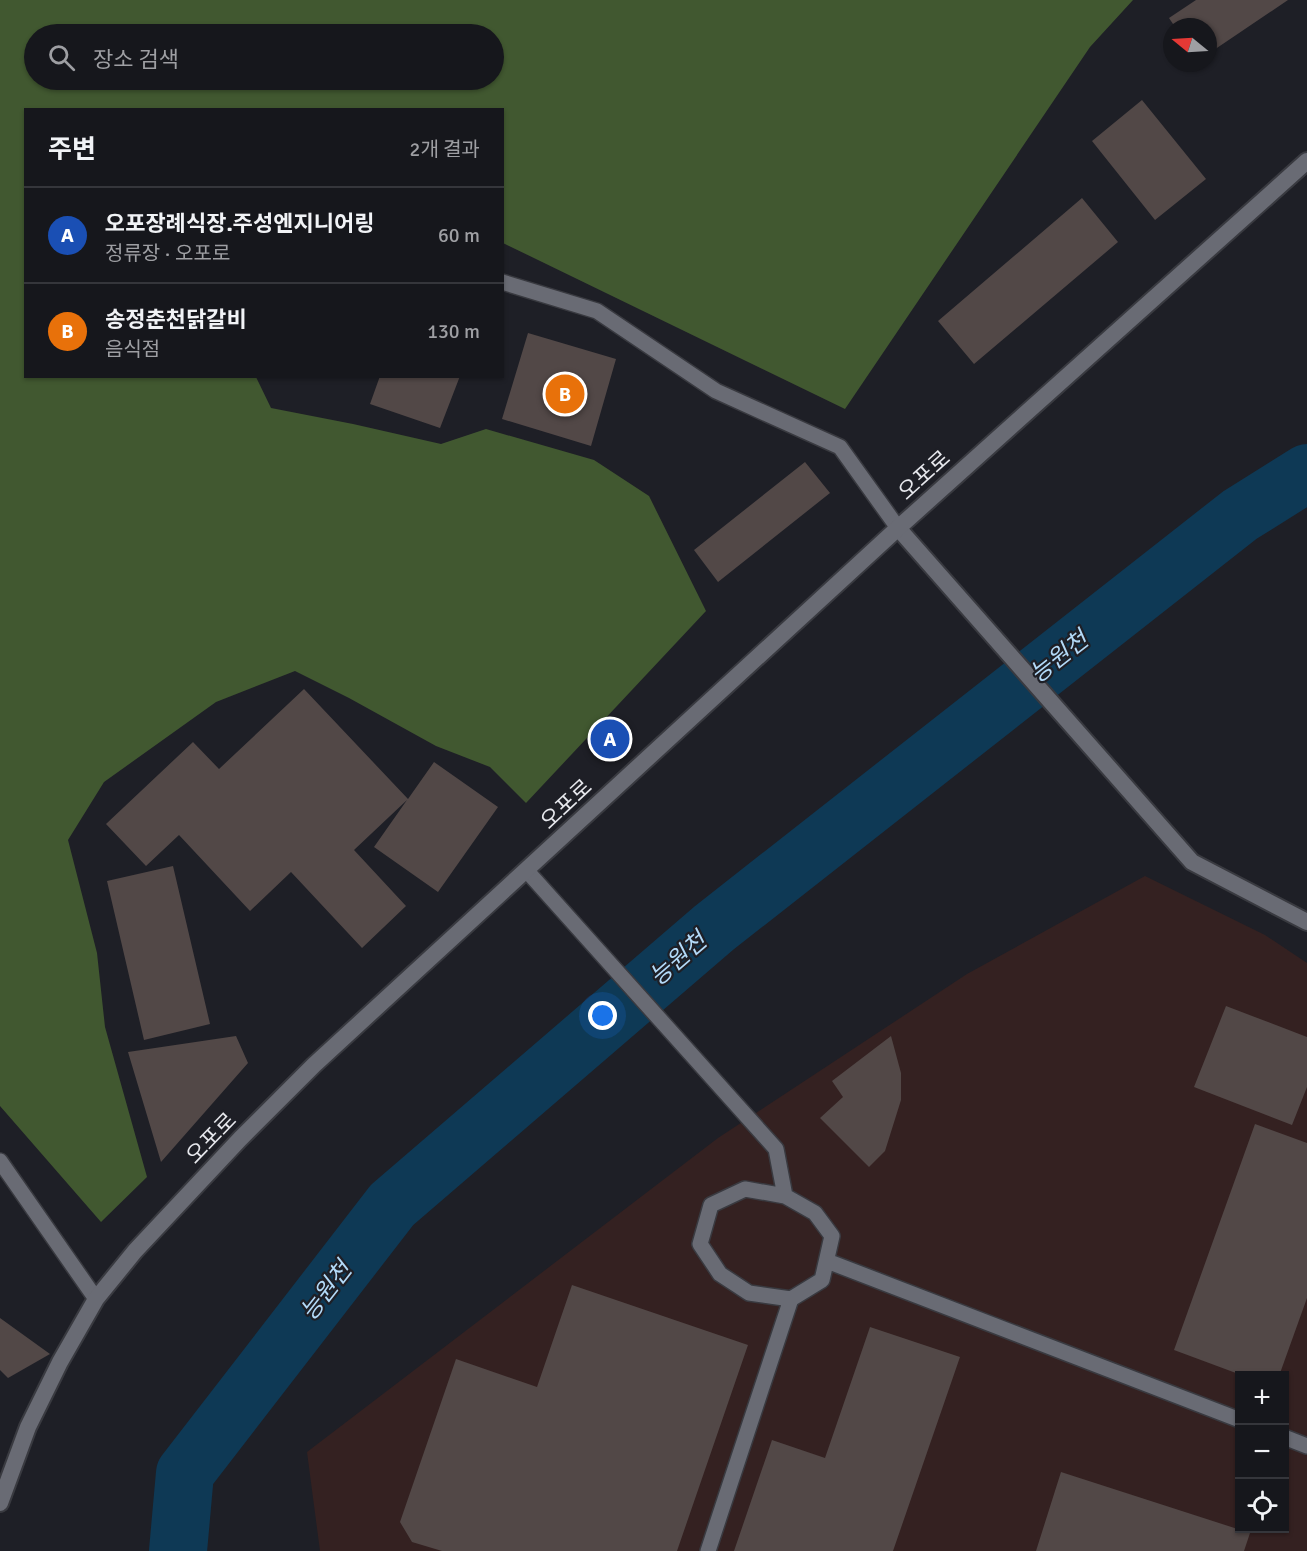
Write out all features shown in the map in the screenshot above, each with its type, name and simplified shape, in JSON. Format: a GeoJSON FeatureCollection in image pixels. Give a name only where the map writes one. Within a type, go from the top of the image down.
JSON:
{"type":"FeatureCollection","features":[{"type":"Feature","properties":{"kind":"street","name":"오포로"},"geometry":{"type":"LineString","coordinates":[[0,1503],[28,1427],[60,1362],[96,1299],[135,1251],[314,1065],[898,528],[1307,161]]}},
{"type":"Feature","properties":{"kind":"street"},"geometry":{"type":"LineString","coordinates":[[898,528],[1192,862],[1307,922]]}},
{"type":"Feature","properties":{"kind":"lane"},"geometry":{"type":"LineString","coordinates":[[504,283],[597,311],[716,391],[840,447],[898,528]]}},
{"type":"Feature","properties":{"kind":"lane"},"geometry":{"type":"LineString","coordinates":[[527,871],[776,1149],[785,1196]]}},
{"type":"Feature","properties":{"kind":"lane"},"geometry":{"type":"LineString","coordinates":[[0,1161],[96,1299]]}},
{"type":"Feature","properties":{"kind":"lane"},"geometry":{"type":"LineString","coordinates":[[745,1189],[785,1196],[815,1213],[832,1236],[826,1261],[822,1280],[791,1299],[749,1293],[720,1274],[700,1244],[711,1205],[745,1189]]}},
{"type":"Feature","properties":{"kind":"lane"},"geometry":{"type":"LineString","coordinates":[[826,1261],[1235,1418]]}},
{"type":"Feature","properties":{"kind":"lane"},"geometry":{"type":"LineString","coordinates":[[708,1551],[791,1299]]}},
{"type":"Feature","properties":{"kind":"lane"},"geometry":{"type":"LineString","coordinates":[[1289,1439],[1307,1446]]}},
{"type":"Feature","properties":{"kind":"shaded area"},"geometry":{"type":"Polygon","coordinates":[[[1145,876],[1265,935],[1307,963],[1307,1551],[320,1551],[307,1452],[718,1138],[967,974],[1145,876]]]}},
{"type":"Feature","properties":{"kind":"green space"},"geometry":{"type":"Polygon","coordinates":[[[0,0],[1133,0],[1090,47],[845,409],[504,243],[504,108],[24,108],[24,378],[256,378],[271,408],[441,444],[486,429],[594,460],[649,496],[706,611],[526,803],[490,767],[436,746],[295,671],[216,702],[104,782],[68,840],[97,953],[105,1027],[147,1177],[101,1222],[0,1106],[0,0]]]}},
{"type":"Feature","properties":{"kind":"building"},"geometry":{"type":"Polygon","coordinates":[[[1196,0],[1288,0],[1217,48],[1217,18],[1169,18],[1196,0]]]}},
{"type":"Feature","properties":{"kind":"building"},"geometry":{"type":"Polygon","coordinates":[[[1142,100],[1206,179],[1155,220],[1092,141],[1142,100]]]}},
{"type":"Feature","properties":{"kind":"building"},"geometry":{"type":"Polygon","coordinates":[[[1082,198],[1118,242],[974,364],[938,321],[1082,198]]]}},
{"type":"Feature","properties":{"kind":"building"},"geometry":{"type":"Polygon","coordinates":[[[528,333],[616,359],[591,446],[502,419],[528,333]]]}},
{"type":"Feature","properties":{"kind":"building"},"geometry":{"type":"Polygon","coordinates":[[[379,378],[459,378],[440,428],[370,404],[379,378]]]}},
{"type":"Feature","properties":{"kind":"building"},"geometry":{"type":"Polygon","coordinates":[[[805,462],[830,493],[718,582],[694,550],[805,462]]]}},
{"type":"Feature","properties":{"kind":"building"},"geometry":{"type":"Polygon","coordinates":[[[304,689],[408,799],[434,762],[498,807],[438,892],[374,847],[407,800],[354,850],[406,906],[362,948],[291,872],[250,911],[179,835],[146,866],[106,824],[193,742],[219,769],[304,689]]]}},
{"type":"Feature","properties":{"kind":"building"},"geometry":{"type":"Polygon","coordinates":[[[173,866],[210,1024],[144,1040],[107,881],[173,866]]]}},
{"type":"Feature","properties":{"kind":"building"},"geometry":{"type":"Polygon","coordinates":[[[1226,1006],[1307,1037],[1307,1087],[1292,1125],[1194,1087],[1226,1006]]]}},
{"type":"Feature","properties":{"kind":"building"},"geometry":{"type":"Polygon","coordinates":[[[236,1036],[248,1063],[161,1162],[128,1052],[236,1036]]]}},
{"type":"Feature","properties":{"kind":"building"},"geometry":{"type":"Polygon","coordinates":[[[891,1036],[901,1073],[901,1100],[885,1151],[869,1167],[820,1118],[843,1097],[832,1081],[891,1036]]]}},
{"type":"Feature","properties":{"kind":"building"},"geometry":{"type":"Polygon","coordinates":[[[1255,1124],[1307,1143],[1307,1298],[1281,1371],[1235,1373],[1174,1350],[1255,1124]]]}},
{"type":"Feature","properties":{"kind":"building"},"geometry":{"type":"Polygon","coordinates":[[[572,1285],[748,1345],[677,1551],[442,1551],[412,1542],[400,1522],[456,1359],[537,1387],[572,1285]]]}},
{"type":"Feature","properties":{"kind":"building"},"geometry":{"type":"Polygon","coordinates":[[[0,1318],[50,1354],[8,1378],[0,1370],[0,1318]]]}},
{"type":"Feature","properties":{"kind":"building"},"geometry":{"type":"Polygon","coordinates":[[[870,1327],[960,1357],[893,1551],[734,1551],[772,1440],[825,1458],[870,1327]]]}},
{"type":"Feature","properties":{"kind":"building"},"geometry":{"type":"Polygon","coordinates":[[[1061,1472],[1235,1528],[1235,1533],[1250,1533],[1244,1551],[1036,1551],[1061,1472]]]}},
{"type":"Feature","properties":{"kind":"waterway","name":"능원천"},"geometry":{"type":"LineString","coordinates":[[178,1551],[185,1473],[392,1205],[714,928],[1240,515],[1307,473]]}},
{"type":"Feature","properties":{"kind":"place","name":"송정춘천닭갈비"},"geometry":{"type":"Point","coordinates":[565,394]}},
{"type":"Feature","properties":{"kind":"place","name":"오포장례식장.주성엔지니어링"},"geometry":{"type":"Point","coordinates":[610,739]}}]}
